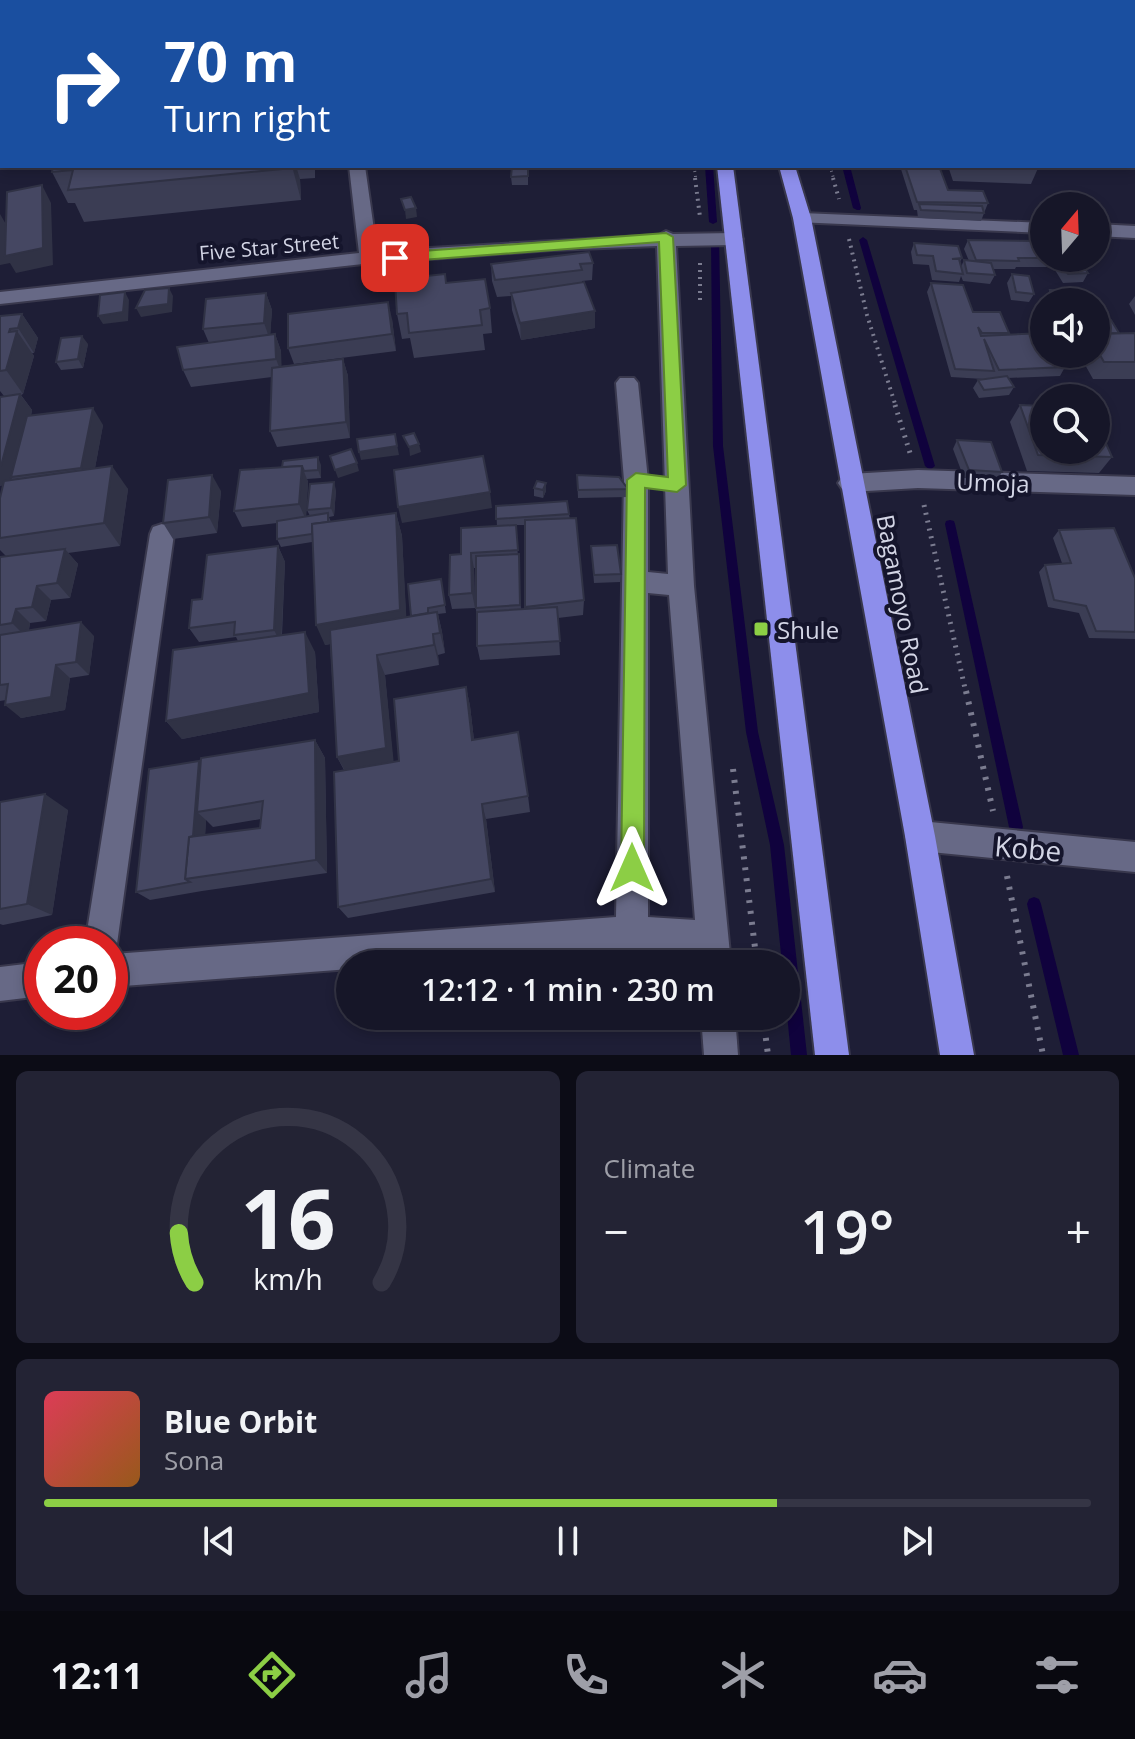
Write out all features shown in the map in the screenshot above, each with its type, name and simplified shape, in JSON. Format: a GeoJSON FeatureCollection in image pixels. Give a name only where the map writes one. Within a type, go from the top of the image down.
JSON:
{"type":"FeatureCollection","features":[{"type":"Feature","properties":{"kind":"highway"},"geometry":{"type":"LineString","coordinates":[[725,168],[832,1055]]}},
{"type":"Feature","properties":{"kind":"highway","name":"Bagamoyo Road"},"geometry":{"type":"LineString","coordinates":[[788,168],[802,218],[850,483],[920,836],[957,1055]]}},
{"type":"Feature","properties":{"kind":"street"},"geometry":{"type":"LineString","coordinates":[[357,168],[369,260]]}},
{"type":"Feature","properties":{"kind":"street"},"geometry":{"type":"LineString","coordinates":[[802,218],[1030,227]]}},
{"type":"Feature","properties":{"kind":"street"},"geometry":{"type":"LineString","coordinates":[[1110,231],[1135,232]]}},
{"type":"Feature","properties":{"kind":"street"},"geometry":{"type":"LineString","coordinates":[[128,970],[632,932],[714,950],[681,586],[666,237]]}},
{"type":"Feature","properties":{"kind":"street","name":"Five Star Street"},"geometry":{"type":"LineString","coordinates":[[0,298],[369,260],[666,237],[734,239]]}},
{"type":"Feature","properties":{"kind":"street"},"geometry":{"type":"LineString","coordinates":[[627,383],[636,480],[632,932]]}},
{"type":"Feature","properties":{"kind":"street","name":"Umoja"},"geometry":{"type":"LineString","coordinates":[[850,483],[918,479],[1135,486]]}},
{"type":"Feature","properties":{"kind":"street"},"geometry":{"type":"LineString","coordinates":[[636,480],[677,485]]}},
{"type":"Feature","properties":{"kind":"street"},"geometry":{"type":"LineString","coordinates":[[104,926],[162,534]]}},
{"type":"Feature","properties":{"kind":"street"},"geometry":{"type":"LineString","coordinates":[[634,581],[681,586]]}},
{"type":"Feature","properties":{"kind":"street","name":"Kobe"},"geometry":{"type":"LineString","coordinates":[[920,836],[1135,857]]}},
{"type":"Feature","properties":{"kind":"street"},"geometry":{"type":"LineString","coordinates":[[0,984],[24,981]]}},
{"type":"Feature","properties":{"kind":"street"},"geometry":{"type":"LineString","coordinates":[[719,1030],[721,1055]]}},
{"type":"Feature","properties":{"kind":"path"},"geometry":{"type":"LineString","coordinates":[[694,168],[700,312]]}},
{"type":"Feature","properties":{"kind":"path"},"geometry":{"type":"LineString","coordinates":[[831,168],[867,315],[918,479],[1001,846],[1043,1055]]}},
{"type":"Feature","properties":{"kind":"path"},"geometry":{"type":"LineString","coordinates":[[732,763],[755,950]]}},
{"type":"Feature","properties":{"kind":"path"},"geometry":{"type":"LineString","coordinates":[[765,1030],[768,1055]]}},
{"type":"Feature","properties":{"kind":"building"},"geometry":{"type":"Polygon","coordinates":[[[53,168],[292,168],[68,190],[73,170],[52,172],[53,168]]]}},
{"type":"Feature","properties":{"kind":"building"},"geometry":{"type":"Polygon","coordinates":[[[512,168],[528,168],[528,176],[511,177],[512,168]]]}},
{"type":"Feature","properties":{"kind":"building"},"geometry":{"type":"Polygon","coordinates":[[[906,168],[940,168],[948,190],[983,191],[988,203],[917,202],[906,168]]]}},
{"type":"Feature","properties":{"kind":"building"},"geometry":{"type":"Polygon","coordinates":[[[42,185],[43,248],[5,256],[7,192],[42,185]]]}},
{"type":"Feature","properties":{"kind":"building"},"geometry":{"type":"Polygon","coordinates":[[[411,197],[416,208],[405,210],[401,199],[411,197]]]}},
{"type":"Feature","properties":{"kind":"building"},"geometry":{"type":"Polygon","coordinates":[[[919,204],[982,206],[984,213],[921,210],[919,204]]]}},
{"type":"Feature","properties":{"kind":"building"},"geometry":{"type":"Polygon","coordinates":[[[968,240],[1030,241],[1030,258],[1018,258],[1019,261],[976,260],[968,240]]]}},
{"type":"Feature","properties":{"kind":"building"},"geometry":{"type":"Polygon","coordinates":[[[914,243],[958,246],[962,258],[952,259],[959,259],[963,274],[936,271],[933,256],[917,255],[914,243]]]}},
{"type":"Feature","properties":{"kind":"building"},"geometry":{"type":"Polygon","coordinates":[[[589,252],[593,263],[580,264],[582,270],[495,280],[491,264],[589,252]]]}},
{"type":"Feature","properties":{"kind":"building"},"geometry":{"type":"Polygon","coordinates":[[[964,260],[991,263],[995,275],[967,273],[964,260]]]}},
{"type":"Feature","properties":{"kind":"building"},"geometry":{"type":"Polygon","coordinates":[[[445,274],[446,283],[485,279],[490,308],[480,310],[482,325],[409,333],[407,313],[397,314],[395,282],[445,274]]]}},
{"type":"Feature","properties":{"kind":"building"},"geometry":{"type":"Polygon","coordinates":[[[1012,274],[1029,276],[1032,288],[1030,294],[1016,292],[1012,274]]]}},
{"type":"Feature","properties":{"kind":"building"},"geometry":{"type":"Polygon","coordinates":[[[584,282],[595,311],[520,323],[511,293],[584,282]]]}},
{"type":"Feature","properties":{"kind":"building"},"geometry":{"type":"Polygon","coordinates":[[[931,283],[963,285],[973,312],[1000,312],[1009,333],[982,333],[978,327],[981,336],[1030,334],[1030,368],[1043,368],[999,370],[984,339],[994,371],[955,369],[931,283]]]}},
{"type":"Feature","properties":{"kind":"building"},"geometry":{"type":"Polygon","coordinates":[[[169,288],[168,304],[136,308],[145,290],[169,288]]]}},
{"type":"Feature","properties":{"kind":"building"},"geometry":{"type":"Polygon","coordinates":[[[125,292],[123,312],[98,316],[100,295],[125,292]]]}},
{"type":"Feature","properties":{"kind":"building"},"geometry":{"type":"Polygon","coordinates":[[[266,293],[264,323],[203,329],[206,299],[266,293]]]}},
{"type":"Feature","properties":{"kind":"building"},"geometry":{"type":"Polygon","coordinates":[[[388,302],[392,334],[288,348],[288,314],[388,302]]]}},
{"type":"Feature","properties":{"kind":"building"},"geometry":{"type":"Polygon","coordinates":[[[22,314],[18,328],[10,329],[9,332],[17,331],[6,370],[0,371],[0,316],[22,314]]]}},
{"type":"Feature","properties":{"kind":"building"},"geometry":{"type":"Polygon","coordinates":[[[1110,320],[1111,320],[1119,333],[1110,333],[1110,320]]]}},
{"type":"Feature","properties":{"kind":"building"},"geometry":{"type":"Polygon","coordinates":[[[1135,333],[1135,362],[1110,362],[1110,334],[1135,333]]]}},
{"type":"Feature","properties":{"kind":"building"},"geometry":{"type":"Polygon","coordinates":[[[275,334],[276,359],[183,370],[177,347],[275,334]]]}},
{"type":"Feature","properties":{"kind":"building"},"geometry":{"type":"Polygon","coordinates":[[[82,336],[78,359],[56,362],[61,338],[82,336]]]}},
{"type":"Feature","properties":{"kind":"building"},"geometry":{"type":"Polygon","coordinates":[[[343,359],[346,422],[270,431],[272,368],[343,359]]]}},
{"type":"Feature","properties":{"kind":"building"},"geometry":{"type":"Polygon","coordinates":[[[1007,376],[1014,387],[984,390],[978,380],[1007,376]]]}},
{"type":"Feature","properties":{"kind":"building"},"geometry":{"type":"Polygon","coordinates":[[[20,394],[1,466],[0,466],[0,397],[20,394]]]}},
{"type":"Feature","properties":{"kind":"building"},"geometry":{"type":"Polygon","coordinates":[[[1020,405],[1030,405],[1030,433],[1020,405]]]}},
{"type":"Feature","properties":{"kind":"building"},"geometry":{"type":"Polygon","coordinates":[[[93,408],[81,468],[11,477],[27,416],[93,408]]]}},
{"type":"Feature","properties":{"kind":"building"},"geometry":{"type":"Polygon","coordinates":[[[414,433],[419,444],[409,447],[403,436],[414,433]]]}},
{"type":"Feature","properties":{"kind":"building"},"geometry":{"type":"Polygon","coordinates":[[[395,434],[397,446],[359,452],[357,439],[395,434]]]}},
{"type":"Feature","properties":{"kind":"building"},"geometry":{"type":"Polygon","coordinates":[[[957,440],[991,442],[1002,472],[969,470],[957,440]]]}},
{"type":"Feature","properties":{"kind":"building"},"geometry":{"type":"Polygon","coordinates":[[[351,449],[357,463],[335,470],[330,456],[351,449]]]}},
{"type":"Feature","properties":{"kind":"building"},"geometry":{"type":"Polygon","coordinates":[[[483,456],[490,492],[398,507],[394,470],[483,456]]]}},
{"type":"Feature","properties":{"kind":"building"},"geometry":{"type":"Polygon","coordinates":[[[318,457],[318,470],[304,471],[302,466],[282,467],[283,461],[318,457]]]}},
{"type":"Feature","properties":{"kind":"building"},"geometry":{"type":"Polygon","coordinates":[[[112,466],[104,523],[0,538],[0,498],[4,481],[112,466]]]}},
{"type":"Feature","properties":{"kind":"building"},"geometry":{"type":"Polygon","coordinates":[[[302,466],[299,504],[234,511],[240,470],[302,466]]]}},
{"type":"Feature","properties":{"kind":"building"},"geometry":{"type":"Polygon","coordinates":[[[212,475],[209,517],[163,523],[168,480],[212,475]]]}},
{"type":"Feature","properties":{"kind":"building"},"geometry":{"type":"Polygon","coordinates":[[[577,475],[619,477],[628,489],[578,490],[577,475]]]}},
{"type":"Feature","properties":{"kind":"building"},"geometry":{"type":"Polygon","coordinates":[[[537,481],[546,483],[543,490],[534,488],[537,481]]]}},
{"type":"Feature","properties":{"kind":"building"},"geometry":{"type":"Polygon","coordinates":[[[334,482],[331,508],[307,510],[310,484],[334,482]]]}},
{"type":"Feature","properties":{"kind":"building"},"geometry":{"type":"Polygon","coordinates":[[[567,501],[569,514],[496,519],[496,506],[567,501]]]}},
{"type":"Feature","properties":{"kind":"building"},"geometry":{"type":"Polygon","coordinates":[[[328,513],[328,522],[312,524],[312,534],[277,539],[277,521],[328,513]]]}},
{"type":"Feature","properties":{"kind":"building"},"geometry":{"type":"Polygon","coordinates":[[[396,513],[400,610],[316,625],[312,524],[396,513]]]}},
{"type":"Feature","properties":{"kind":"building"},"geometry":{"type":"Polygon","coordinates":[[[576,518],[584,600],[525,607],[525,520],[576,518]]]}},
{"type":"Feature","properties":{"kind":"building"},"geometry":{"type":"Polygon","coordinates":[[[516,525],[518,550],[471,553],[472,593],[449,595],[450,555],[461,554],[461,528],[516,525]]]}},
{"type":"Feature","properties":{"kind":"building"},"geometry":{"type":"Polygon","coordinates":[[[1114,528],[1135,578],[1135,632],[1096,631],[1086,606],[1054,600],[1045,565],[1071,563],[1059,530],[1114,528]]]}},
{"type":"Feature","properties":{"kind":"building"},"geometry":{"type":"Polygon","coordinates":[[[617,545],[621,574],[594,575],[591,546],[617,545]]]}},
{"type":"Feature","properties":{"kind":"building"},"geometry":{"type":"Polygon","coordinates":[[[278,546],[274,630],[234,635],[235,622],[189,628],[192,600],[202,599],[207,555],[278,546]]]}},
{"type":"Feature","properties":{"kind":"building"},"geometry":{"type":"Polygon","coordinates":[[[65,549],[57,583],[37,586],[32,607],[16,609],[12,623],[0,625],[0,557],[65,549]]]}},
{"type":"Feature","properties":{"kind":"building"},"geometry":{"type":"Polygon","coordinates":[[[519,554],[520,605],[476,608],[476,556],[519,554]]]}},
{"type":"Feature","properties":{"kind":"building"},"geometry":{"type":"Polygon","coordinates":[[[441,579],[445,605],[411,616],[408,584],[441,579]]]}},
{"type":"Feature","properties":{"kind":"building"},"geometry":{"type":"Polygon","coordinates":[[[557,607],[560,641],[477,646],[477,612],[557,607]]]}},
{"type":"Feature","properties":{"kind":"building"},"geometry":{"type":"Polygon","coordinates":[[[437,612],[440,633],[433,634],[434,645],[377,655],[386,748],[337,757],[330,630],[437,612]]]}},
{"type":"Feature","properties":{"kind":"building"},"geometry":{"type":"Polygon","coordinates":[[[81,622],[76,662],[56,665],[51,697],[5,705],[8,684],[0,685],[0,635],[81,622]]]}},
{"type":"Feature","properties":{"kind":"building"},"geometry":{"type":"Polygon","coordinates":[[[305,632],[309,693],[166,721],[173,650],[305,632]]]}},
{"type":"Feature","properties":{"kind":"building"},"geometry":{"type":"Polygon","coordinates":[[[466,687],[472,740],[518,732],[528,796],[482,804],[491,879],[338,907],[334,772],[399,761],[394,699],[466,687]]]}},
{"type":"Feature","properties":{"kind":"building"},"geometry":{"type":"Polygon","coordinates":[[[315,740],[316,860],[185,879],[189,837],[260,828],[263,801],[197,812],[201,758],[315,740]]]}},
{"type":"Feature","properties":{"kind":"building"},"geometry":{"type":"Polygon","coordinates":[[[199,761],[193,836],[189,837],[185,879],[190,882],[136,892],[149,769],[199,761]]]}},
{"type":"Feature","properties":{"kind":"building"},"geometry":{"type":"Polygon","coordinates":[[[45,794],[27,904],[0,909],[0,802],[45,794]]]}},
{"type":"Feature","properties":{"kind":"waterway"},"geometry":{"type":"LineString","coordinates":[[709,168],[713,222]]}},
{"type":"Feature","properties":{"kind":"waterway"},"geometry":{"type":"LineString","coordinates":[[847,168],[857,208]]}},
{"type":"Feature","properties":{"kind":"waterway"},"geometry":{"type":"LineString","coordinates":[[715,239],[718,446],[752,732],[777,845],[799,1055]]}},
{"type":"Feature","properties":{"kind":"waterway"},"geometry":{"type":"LineString","coordinates":[[863,240],[930,466]]}},
{"type":"Feature","properties":{"kind":"waterway"},"geometry":{"type":"LineString","coordinates":[[950,524],[1016,827]]}},
{"type":"Feature","properties":{"kind":"waterway"},"geometry":{"type":"LineString","coordinates":[[1034,904],[1071,1055]]}},
{"type":"Feature","properties":{"kind":"place","name":"Shule"},"geometry":{"type":"Point","coordinates":[761,629]}},
{"type":"Feature","properties":{"kind":"route"},"geometry":{"type":"LineString","coordinates":[[395,258],[666,237],[677,485],[636,480],[632,868]]}}]}
